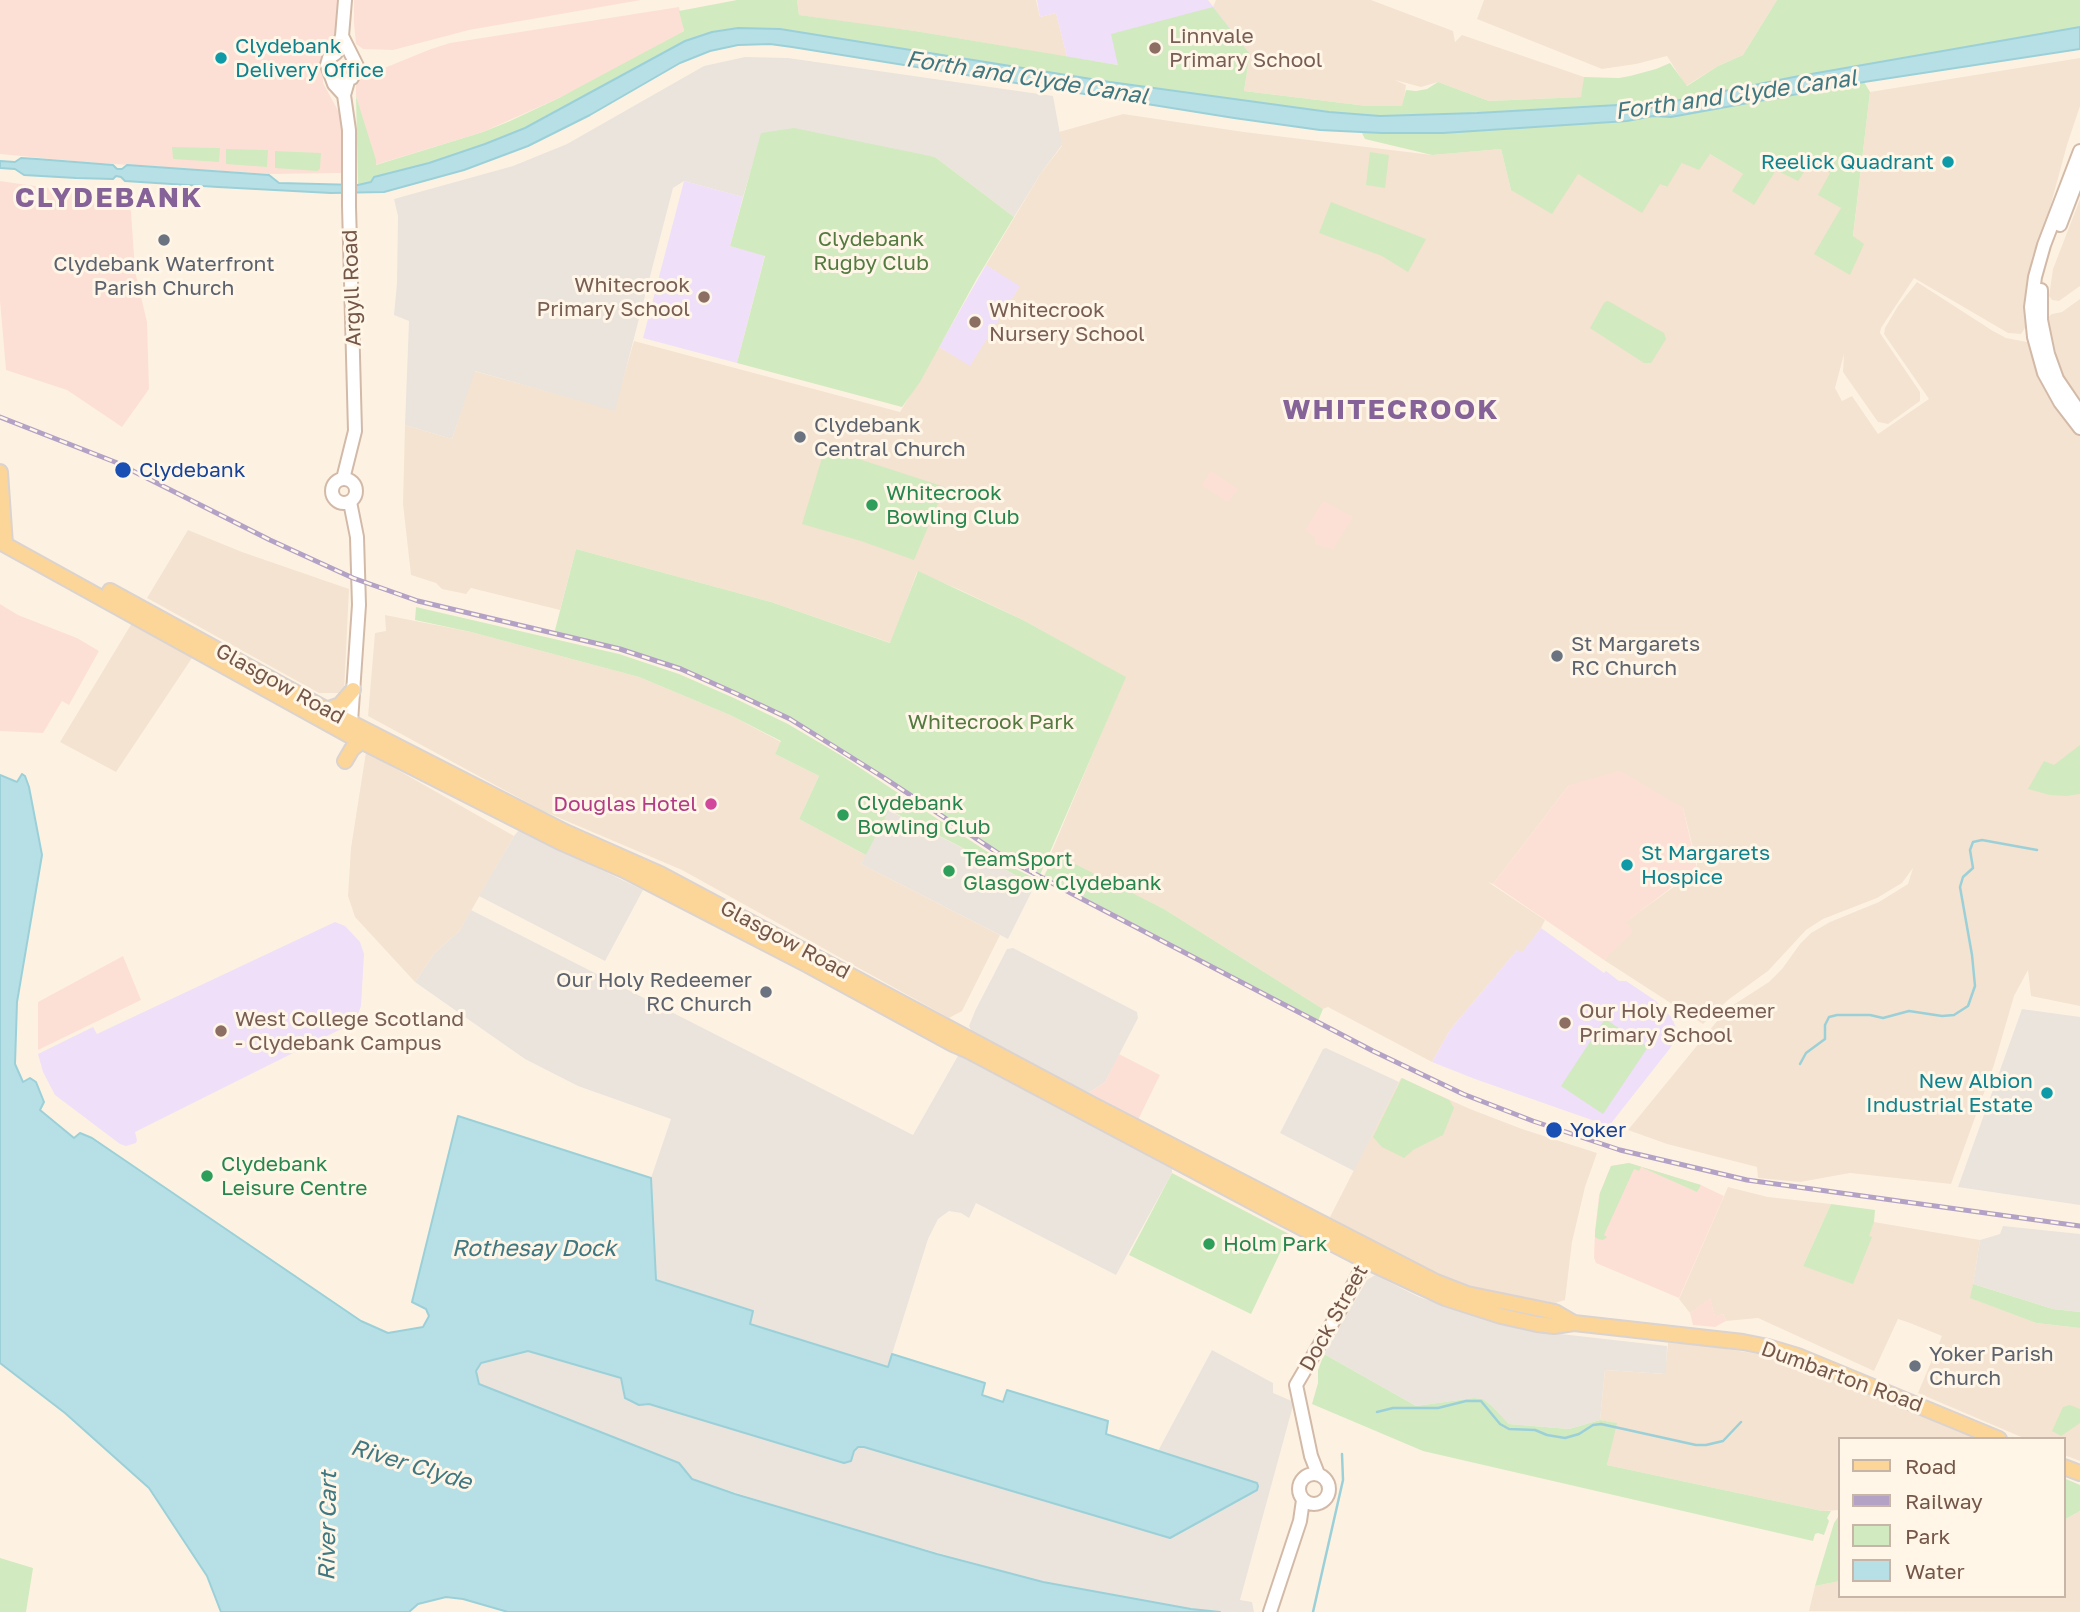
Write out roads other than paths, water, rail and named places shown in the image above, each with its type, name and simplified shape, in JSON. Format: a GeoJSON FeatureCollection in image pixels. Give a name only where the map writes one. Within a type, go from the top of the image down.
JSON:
{"type":"FeatureCollection","features":[{"type":"Feature","properties":{"kind":"main road"},"geometry":{"type":"LineString","coordinates":[[0,472],[2,539]]}},
{"type":"Feature","properties":{"kind":"main road","name":"Glasgow Road"},"geometry":{"type":"LineString","coordinates":[[2,539],[350,729],[565,832],[660,874],[956,1039]]}},
{"type":"Feature","properties":{"kind":"main road","name":"Glasgow Road"},"geometry":{"type":"LineString","coordinates":[[132,609],[326,710],[362,741],[550,837],[624,870],[806,964],[1091,1104],[1458,1303],[1511,1318],[1554,1326]]}},
{"type":"Feature","properties":{"kind":"main road"},"geometry":{"type":"LineString","coordinates":[[326,710],[340,705],[353,690]]}},
{"type":"Feature","properties":{"kind":"main road"},"geometry":{"type":"LineString","coordinates":[[345,761],[353,747],[362,741]]}},
{"type":"Feature","properties":{"kind":"main road","name":"Glasgow Road"},"geometry":{"type":"LineString","coordinates":[[1369,1255],[1467,1294],[1555,1312],[1574,1322]]}},
{"type":"Feature","properties":{"kind":"main road","name":"Dumbarton Road"},"geometry":{"type":"LineString","coordinates":[[1554,1326],[1574,1322],[1743,1342],[1778,1350],[1994,1437]]}},
{"type":"Feature","properties":{"kind":"street"},"geometry":{"type":"LineString","coordinates":[[336,53],[342,36],[345,0]]}},
{"type":"Feature","properties":{"kind":"street"},"geometry":{"type":"LineString","coordinates":[[342,36],[357,62],[357,70],[348,81],[332,78],[328,73],[329,58],[343,51],[351,54]]}},
{"type":"Feature","properties":{"kind":"street","name":"Argyll Road"},"geometry":{"type":"LineString","coordinates":[[332,78],[344,95]]}},
{"type":"Feature","properties":{"kind":"street","name":"Argyll Road"},"geometry":{"type":"LineString","coordinates":[[348,81],[344,95],[349,130],[355,431],[343,479],[355,485],[356,495],[350,502],[357,537],[359,569],[353,690]]}},
{"type":"Feature","properties":{"kind":"street"},"geometry":{"type":"LineString","coordinates":[[2080,151],[2044,245],[2035,277],[2031,307],[2034,337],[2044,373],[2060,402],[2080,428]]}},
{"type":"Feature","properties":{"kind":"street"},"geometry":{"type":"LineString","coordinates":[[2080,173],[2048,258],[2040,307],[2043,335],[2053,369],[2062,388],[2080,413]]}},
{"type":"Feature","properties":{"kind":"street"},"geometry":{"type":"LineString","coordinates":[[350,729],[353,690]]}},
{"type":"Feature","properties":{"kind":"street","name":"Dock Street"},"geometry":{"type":"LineString","coordinates":[[1312,1475],[1311,1456],[1296,1385],[1369,1255]]}},
{"type":"Feature","properties":{"kind":"street"},"geometry":{"type":"LineString","coordinates":[[1312,1475],[1327,1480],[1330,1492],[1323,1502],[1309,1502],[1301,1496],[1299,1487],[1312,1475]]}},
{"type":"Feature","properties":{"kind":"street"},"geometry":{"type":"LineString","coordinates":[[1270,1612],[1300,1521],[1309,1502]]}},
{"type":"Feature","properties":{"kind":"water","name":"Forth and Clyde Canal"},"geometry":{"type":"Polygon","coordinates":[[[2080,27],[2080,49],[1864,82],[1671,117],[1653,116],[1627,121],[1443,133],[1320,130],[792,47],[770,44],[738,45],[710,51],[680,63],[590,115],[528,146],[464,170],[384,192],[331,193],[125,181],[116,176],[113,179],[24,175],[15,169],[0,168],[0,161],[15,162],[21,158],[113,165],[117,169],[127,165],[269,175],[279,183],[358,185],[371,182],[374,177],[429,163],[525,128],[685,41],[712,32],[738,28],[780,29],[1110,82],[1329,112],[1380,116],[1618,105],[1652,108],[1654,105],[1794,77],[2080,27]]]}},
{"type":"Feature","properties":{"kind":"water"},"geometry":{"type":"Polygon","coordinates":[[[22,774],[29,787],[42,855],[17,1002],[15,1064],[23,1082],[30,1078],[36,1082],[44,1102],[40,1110],[74,1138],[80,1133],[92,1138],[361,1321],[388,1333],[423,1327],[429,1316],[426,1309],[412,1302],[458,1116],[651,1178],[656,1280],[753,1311],[750,1324],[888,1367],[892,1354],[985,1383],[982,1395],[1003,1402],[1007,1390],[1108,1421],[1106,1434],[1257,1483],[1257,1490],[1170,1538],[864,1447],[858,1447],[851,1461],[844,1463],[649,1404],[639,1405],[625,1398],[621,1378],[528,1351],[481,1363],[476,1371],[479,1384],[679,1463],[692,1479],[735,1494],[937,1554],[1043,1582],[1220,1612],[508,1612],[446,1597],[418,1604],[409,1612],[221,1612],[207,1576],[149,1488],[65,1413],[0,1363],[0,775],[17,782],[22,774]]]}},
{"type":"Feature","properties":{"kind":"waterway"},"geometry":{"type":"LineString","coordinates":[[1800,1064],[1806,1053],[1825,1039],[1825,1025],[1829,1017],[1870,1015],[1883,1018],[1909,1011],[1942,1016],[1954,1015],[1968,1006],[1975,986],[1960,887],[1963,877],[1973,868],[1970,850],[1973,842],[1982,840],[2037,850]]}},
{"type":"Feature","properties":{"kind":"waterway"},"geometry":{"type":"LineString","coordinates":[[1377,1412],[1393,1408],[1438,1408],[1466,1401],[1481,1401],[1500,1424],[1509,1429],[1535,1430],[1565,1438],[1601,1424],[1696,1445],[1723,1441],[1741,1422]]}},
{"type":"Feature","properties":{"kind":"waterway"},"geometry":{"type":"LineString","coordinates":[[1313,1612],[1343,1480],[1342,1454]]}},
{"type":"Feature","properties":{"kind":"railway"},"geometry":{"type":"LineString","coordinates":[[0,417],[115,462],[270,540],[353,578],[418,601],[620,649],[681,669],[737,694],[790,719],[1007,859],[1373,1051],[1463,1094],[1620,1150],[1747,1180],[2080,1226]]}},
{"type":"Feature","properties":{"kind":"place","name":"Linnvale Primary School"},"geometry":{"type":"Point","coordinates":[1155,48]}},
{"type":"Feature","properties":{"kind":"place","name":"Clydebank Delivery Office"},"geometry":{"type":"Point","coordinates":[221,58]}},
{"type":"Feature","properties":{"kind":"place","name":"Reelick Quadrant"},"geometry":{"type":"Point","coordinates":[1948,162]}},
{"type":"Feature","properties":{"kind":"place","name":"Clydebank Waterfront Parish Church"},"geometry":{"type":"Point","coordinates":[164,240]}},
{"type":"Feature","properties":{"kind":"place","name":"Whitecrook Primary School"},"geometry":{"type":"Point","coordinates":[704,297]}},
{"type":"Feature","properties":{"kind":"place","name":"Whitecrook Nursery School"},"geometry":{"type":"Point","coordinates":[975,322]}},
{"type":"Feature","properties":{"kind":"place","name":"Clydebank Central Church"},"geometry":{"type":"Point","coordinates":[800,437]}},
{"type":"Feature","properties":{"kind":"place","name":"Clydebank"},"geometry":{"type":"Point","coordinates":[123,470]}},
{"type":"Feature","properties":{"kind":"place","name":"Whitecrook Bowling Club"},"geometry":{"type":"Point","coordinates":[872,505]}},
{"type":"Feature","properties":{"kind":"place","name":"St Margarets RC Church"},"geometry":{"type":"Point","coordinates":[1557,656]}},
{"type":"Feature","properties":{"kind":"place","name":"Douglas Hotel"},"geometry":{"type":"Point","coordinates":[711,804]}},
{"type":"Feature","properties":{"kind":"place","name":"Clydebank Bowling Club"},"geometry":{"type":"Point","coordinates":[843,815]}},
{"type":"Feature","properties":{"kind":"place","name":"St Margarets Hospice"},"geometry":{"type":"Point","coordinates":[1627,865]}},
{"type":"Feature","properties":{"kind":"place","name":"TeamSport Glasgow Clydebank"},"geometry":{"type":"Point","coordinates":[949,871]}},
{"type":"Feature","properties":{"kind":"place","name":"Our Holy Redeemer RC Church"},"geometry":{"type":"Point","coordinates":[766,992]}},
{"type":"Feature","properties":{"kind":"place","name":"Our Holy Redeemer Primary School"},"geometry":{"type":"Point","coordinates":[1565,1023]}},
{"type":"Feature","properties":{"kind":"place","name":"West College Scotland - Clydebank Campus"},"geometry":{"type":"Point","coordinates":[221,1031]}},
{"type":"Feature","properties":{"kind":"place","name":"New Albion Industrial Estate"},"geometry":{"type":"Point","coordinates":[2047,1093]}},
{"type":"Feature","properties":{"kind":"place","name":"Yoker"},"geometry":{"type":"Point","coordinates":[1554,1130]}},
{"type":"Feature","properties":{"kind":"place","name":"Clydebank Leisure Centre"},"geometry":{"type":"Point","coordinates":[207,1176]}},
{"type":"Feature","properties":{"kind":"place","name":"Holm Park"},"geometry":{"type":"Point","coordinates":[1209,1244]}},
{"type":"Feature","properties":{"kind":"place","name":"Yoker Parish Church"},"geometry":{"type":"Point","coordinates":[1915,1366]}},
{"type":"Feature","properties":{"kind":"district","name":"CLYDEBANK"},"geometry":{"type":"Point","coordinates":[109,198]}},
{"type":"Feature","properties":{"kind":"district","name":"WHITECROOK"},"geometry":{"type":"Point","coordinates":[1391,410]}},
{"type":"Feature","properties":{"kind":"park label","name":"Clydebank Rugby Club"},"geometry":{"type":"Point","coordinates":[871,251]}},
{"type":"Feature","properties":{"kind":"park label","name":"Whitecrook Park"},"geometry":{"type":"Point","coordinates":[991,722]}},
{"type":"Feature","properties":{"kind":"water label","name":"Rothesay Dock"},"geometry":{"type":"Point","coordinates":[534,1249]}},
{"type":"Feature","properties":{"kind":"water label","name":"River Clyde"},"geometry":{"type":"Point","coordinates":[411,1465]}},
{"type":"Feature","properties":{"kind":"water label","name":"River Cart"},"geometry":{"type":"Point","coordinates":[328,1526]}}]}
